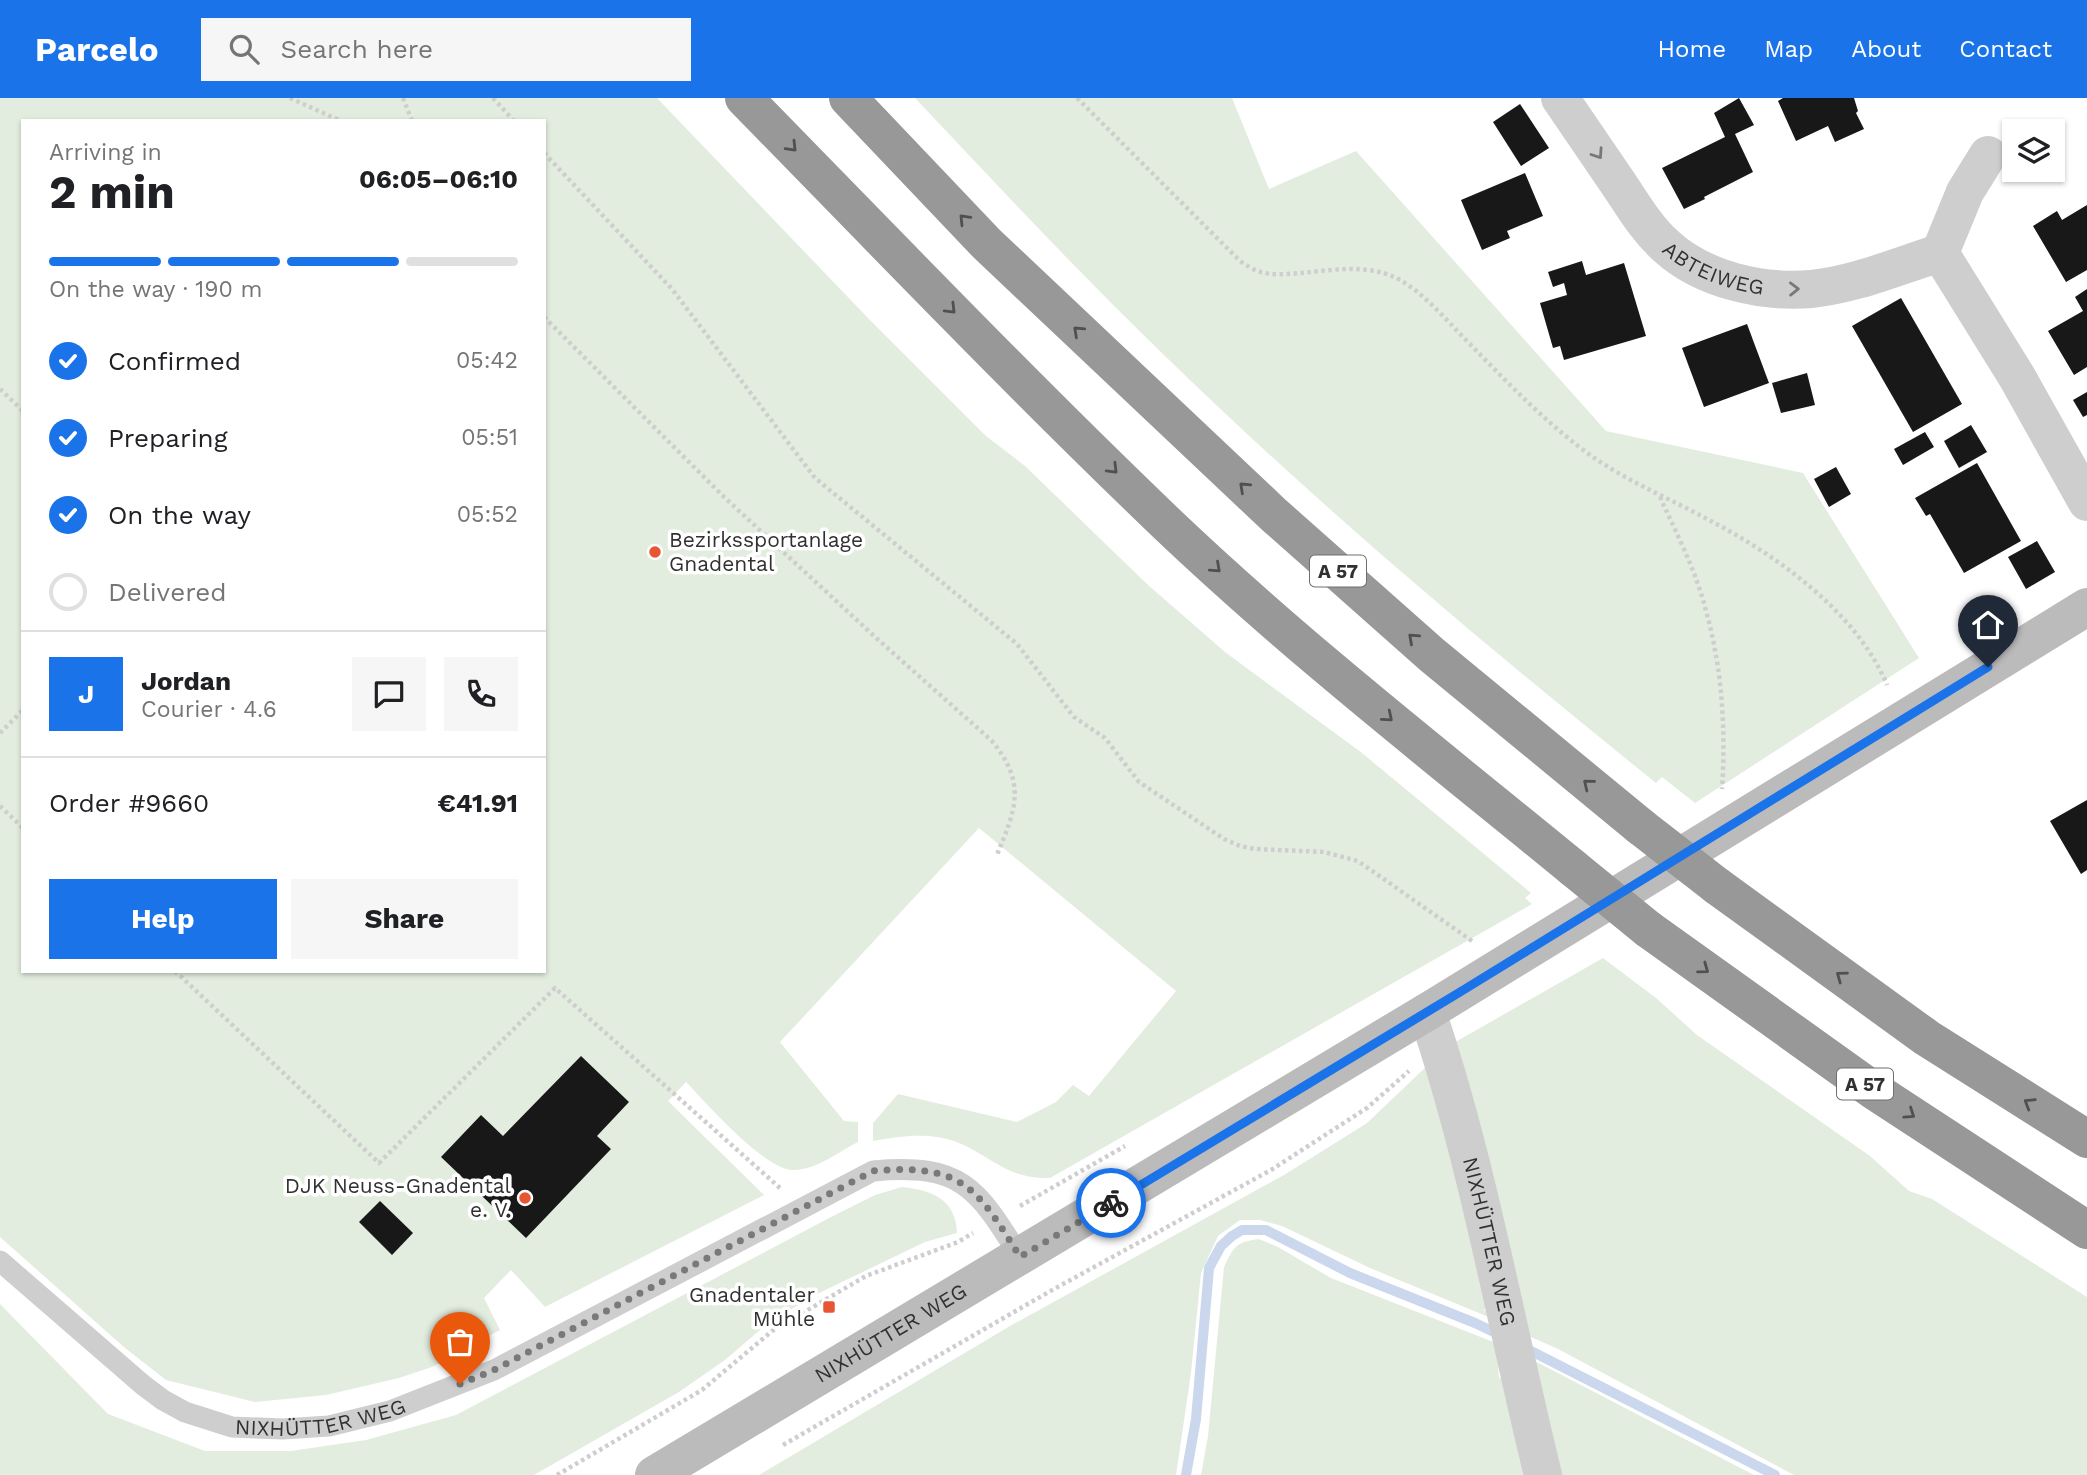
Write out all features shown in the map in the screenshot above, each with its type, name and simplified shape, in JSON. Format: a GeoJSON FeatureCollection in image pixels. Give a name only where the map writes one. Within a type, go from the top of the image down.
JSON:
{"type":"FeatureCollection","features":[{"type":"Feature","properties":{"kind":"highway","name":"A 57"},"geometry":{"type":"LineString","coordinates":[[744,98],[948,306],[1166,522],[1278,624],[1648,929],[1873,1090],[2087,1230]]}},
{"type":"Feature","properties":{"kind":"highway","name":"A 57"},"geometry":{"type":"LineString","coordinates":[[848,98],[997,253],[1274,515],[1432,655],[1717,886],[1927,1038],[2087,1139]]}},
{"type":"Feature","properties":{"kind":"main road","name":"NIXHÜTTER WEG"},"geometry":{"type":"LineString","coordinates":[[654,1475],[1427,1012],[2087,607]]}},
{"type":"Feature","properties":{"kind":"street","name":"ABTEIWEG"},"geometry":{"type":"LineString","coordinates":[[1560,98],[1647,226],[1667,247],[1702,269],[1744,285],[1774,289],[1812,289],[1842,284],[1940,253]]}},
{"type":"Feature","properties":{"kind":"street"},"geometry":{"type":"LineString","coordinates":[[1988,155],[1965,192],[1940,253],[2017,377],[2087,502]]}},
{"type":"Feature","properties":{"kind":"street","name":"NIXHÜTTER WEG"},"geometry":{"type":"LineString","coordinates":[[1427,1012],[1459,1114],[1543,1475]]}},
{"type":"Feature","properties":{"kind":"lane","name":"NIXHÜTTER WEG"},"geometry":{"type":"LineString","coordinates":[[0,1261],[163,1400],[185,1412],[232,1427],[258,1429],[306,1428],[354,1421],[390,1411],[483,1375],[873,1171],[904,1168],[933,1171],[958,1181],[982,1199],[1020,1257]]}},
{"type":"Feature","properties":{"kind":"path"},"geometry":{"type":"LineString","coordinates":[[290,98],[337,119]]}},
{"type":"Feature","properties":{"kind":"path"},"geometry":{"type":"LineString","coordinates":[[404,98],[411,119]]}},
{"type":"Feature","properties":{"kind":"path"},"geometry":{"type":"LineString","coordinates":[[493,98],[512,119]]}},
{"type":"Feature","properties":{"kind":"path"},"geometry":{"type":"LineString","coordinates":[[1077,98],[1240,261],[1260,272],[1283,275],[1348,269],[1373,270],[1398,279],[1422,295],[1520,395],[1582,449],[1620,475],[1759,548],[1800,579],[1844,620],[1873,654],[1890,692]]}},
{"type":"Feature","properties":{"kind":"path"},"geometry":{"type":"LineString","coordinates":[[546,155],[672,289],[815,478],[1017,644],[1074,717],[1105,738],[1139,782],[1224,839],[1240,846],[1324,852],[1358,861],[1477,945],[1466,951]]}},
{"type":"Feature","properties":{"kind":"path"},"geometry":{"type":"LineString","coordinates":[[546,319],[724,496],[874,636],[992,741],[1007,759],[1016,804],[996,857]]}},
{"type":"Feature","properties":{"kind":"path"},"geometry":{"type":"LineString","coordinates":[[0,389],[21,409]]}},
{"type":"Feature","properties":{"kind":"path"},"geometry":{"type":"LineString","coordinates":[[1660,496],[1705,604],[1719,666],[1725,736],[1721,799]]}},
{"type":"Feature","properties":{"kind":"path"},"geometry":{"type":"LineString","coordinates":[[0,733],[21,712]]}},
{"type":"Feature","properties":{"kind":"path"},"geometry":{"type":"LineString","coordinates":[[0,806],[21,826]]}},
{"type":"Feature","properties":{"kind":"path"},"geometry":{"type":"LineString","coordinates":[[177,973],[379,1163],[555,988],[802,1207]]}},
{"type":"Feature","properties":{"kind":"path"},"geometry":{"type":"LineString","coordinates":[[557,1475],[702,1390],[772,1331],[866,1276],[958,1242],[1127,1144]]}},
{"type":"Feature","properties":{"kind":"green space"},"geometry":{"type":"Polygon","coordinates":[[[0,98],[657,98],[867,317],[986,436],[1025,466],[1148,585],[1225,652],[1362,753],[1531,893],[1525,898],[1532,904],[1050,1178],[1034,1177],[1021,1175],[944,1138],[914,1136],[873,1141],[873,1123],[898,1094],[1017,1122],[1056,1102],[1073,1085],[1089,1096],[1176,991],[979,828],[780,1042],[844,1121],[858,1122],[858,1142],[810,1167],[793,1170],[781,1167],[736,1134],[686,1082],[668,1101],[764,1195],[545,1307],[511,1270],[484,1298],[500,1330],[432,1367],[399,1378],[326,1395],[255,1402],[166,1380],[125,1348],[0,1237],[0,98]]]}},
{"type":"Feature","properties":{"kind":"green space"},"geometry":{"type":"Polygon","coordinates":[[[915,98],[1232,98],[1269,189],[1356,151],[1606,431],[1803,473],[1919,658],[1695,803],[1662,777],[1656,783],[1467,628],[1283,467],[1101,293],[915,98]]]}},
{"type":"Feature","properties":{"kind":"green space"},"geometry":{"type":"Polygon","coordinates":[[[1603,958],[1656,998],[1697,1035],[1870,1156],[1909,1191],[1932,1199],[2087,1297],[2087,1475],[1794,1475],[1558,1349],[1524,1334],[1450,1045],[1603,958]]]}},
{"type":"Feature","properties":{"kind":"green space"},"geometry":{"type":"Polygon","coordinates":[[[1429,1064],[1492,1308],[1483,1310],[1488,1312],[1491,1318],[1370,1268],[1282,1226],[1260,1220],[1240,1220],[1218,1236],[1201,1273],[1191,1373],[1176,1475],[759,1475],[1010,1326],[1284,1175],[1367,1123],[1429,1064]]]}},
{"type":"Feature","properties":{"kind":"green space"},"geometry":{"type":"Polygon","coordinates":[[[902,1187],[940,1198],[952,1212],[957,1233],[925,1242],[815,1295],[768,1323],[725,1360],[679,1392],[534,1475],[0,1475],[0,1304],[108,1414],[205,1451],[291,1451],[366,1440],[456,1415],[831,1217],[875,1195],[902,1187]]]}},
{"type":"Feature","properties":{"kind":"green space"},"geometry":{"type":"Polygon","coordinates":[[[1259,1239],[1331,1278],[1496,1343],[1499,1378],[1508,1377],[1534,1475],[1201,1475],[1208,1436],[1224,1267],[1237,1246],[1259,1239]]]}},
{"type":"Feature","properties":{"kind":"green space"},"geometry":{"type":"Polygon","coordinates":[[[1529,1358],[1754,1475],[1552,1475],[1529,1358]]]}},
{"type":"Feature","properties":{"kind":"building"},"geometry":{"type":"Polygon","coordinates":[[[1739,98],[1754,125],[1735,134],[1753,172],[1684,209],[1662,168],[1725,137],[1714,113],[1739,98]]]}},
{"type":"Feature","properties":{"kind":"building"},"geometry":{"type":"Polygon","coordinates":[[[1783,98],[1854,98],[1858,111],[1856,113],[1864,129],[1835,142],[1828,126],[1796,141],[1778,101],[1783,98]]]}},
{"type":"Feature","properties":{"kind":"building"},"geometry":{"type":"Polygon","coordinates":[[[1520,104],[1549,148],[1521,166],[1493,122],[1520,104]]]}},
{"type":"Feature","properties":{"kind":"building"},"geometry":{"type":"Polygon","coordinates":[[[1525,173],[1543,216],[1507,231],[1510,238],[1482,250],[1461,200],[1525,173]]]}},
{"type":"Feature","properties":{"kind":"building"},"geometry":{"type":"Polygon","coordinates":[[[2087,205],[2087,270],[2066,282],[2033,226],[2057,211],[2062,220],[2087,205]]]}},
{"type":"Feature","properties":{"kind":"building"},"geometry":{"type":"Polygon","coordinates":[[[1582,261],[1586,275],[1624,263],[1646,336],[1564,360],[1560,346],[1553,348],[1540,303],[1567,295],[1564,283],[1553,287],[1548,272],[1582,261]]]}},
{"type":"Feature","properties":{"kind":"building"},"geometry":{"type":"Polygon","coordinates":[[[2087,289],[2087,367],[2074,375],[2048,331],[2083,311],[2075,297],[2087,289]]]}},
{"type":"Feature","properties":{"kind":"building"},"geometry":{"type":"Polygon","coordinates":[[[1901,298],[1962,404],[1913,432],[1852,326],[1901,298]]]}},
{"type":"Feature","properties":{"kind":"building"},"geometry":{"type":"Polygon","coordinates":[[[1747,324],[1769,383],[1704,407],[1682,348],[1747,324]]]}},
{"type":"Feature","properties":{"kind":"building"},"geometry":{"type":"Polygon","coordinates":[[[1807,373],[1815,405],[1781,413],[1772,383],[1807,373]]]}},
{"type":"Feature","properties":{"kind":"building"},"geometry":{"type":"Polygon","coordinates":[[[2087,392],[2087,415],[2083,417],[2073,400],[2087,392]]]}},
{"type":"Feature","properties":{"kind":"building"},"geometry":{"type":"Polygon","coordinates":[[[1971,425],[1987,452],[1959,468],[1944,441],[1971,425]]]}},
{"type":"Feature","properties":{"kind":"building"},"geometry":{"type":"Polygon","coordinates":[[[1925,432],[1934,447],[1903,465],[1894,449],[1925,432]]]}},
{"type":"Feature","properties":{"kind":"building"},"geometry":{"type":"Polygon","coordinates":[[[1977,463],[2021,541],[1964,573],[1930,514],[1926,516],[1915,498],[1977,463]]]}},
{"type":"Feature","properties":{"kind":"building"},"geometry":{"type":"Polygon","coordinates":[[[1836,467],[1851,494],[1829,507],[1814,479],[1836,467]]]}},
{"type":"Feature","properties":{"kind":"building"},"geometry":{"type":"Polygon","coordinates":[[[2037,541],[2055,572],[2026,589],[2008,557],[2037,541]]]}},
{"type":"Feature","properties":{"kind":"building"},"geometry":{"type":"Polygon","coordinates":[[[2087,800],[2087,870],[2081,874],[2050,821],[2087,800]]]}},
{"type":"Feature","properties":{"kind":"building","name":"DJK Neuss-Gnadental e. V."},"geometry":{"type":"Polygon","coordinates":[[[581,1056],[629,1102],[597,1136],[611,1149],[526,1238],[441,1157],[481,1115],[503,1136],[581,1056]]]}},
{"type":"Feature","properties":{"kind":"building"},"geometry":{"type":"Polygon","coordinates":[[[380,1201],[413,1233],[392,1255],[359,1222],[380,1201]]]}},
{"type":"Feature","properties":{"kind":"waterway"},"geometry":{"type":"LineString","coordinates":[[1186,1475],[1196,1419],[1209,1268],[1221,1246],[1242,1230],[1266,1230],[1350,1273],[1502,1336]]}},
{"type":"Feature","properties":{"kind":"waterway"},"geometry":{"type":"LineString","coordinates":[[1523,1347],[1775,1475]]}},
{"type":"Feature","properties":{"kind":"way so far"},"geometry":{"type":"LineString","coordinates":[[460,1384],[494,1370],[873,1171],[904,1168],[933,1171],[958,1181],[982,1199],[1020,1257],[1111,1203]]}},
{"type":"Feature","properties":{"kind":"place","name":"Bezirkssportanlage Gnadental"},"geometry":{"type":"Point","coordinates":[655,552]}},
{"type":"Feature","properties":{"kind":"place","name":"DJK Neuss-Gnadental e. V."},"geometry":{"type":"Point","coordinates":[525,1198]}},
{"type":"Feature","properties":{"kind":"place","name":"Gnadentaler Mühle"},"geometry":{"type":"Point","coordinates":[829,1307]}},
{"type":"Feature","properties":{"kind":"route"},"geometry":{"type":"LineString","coordinates":[[1111,1203],[1988,667]]}}]}
